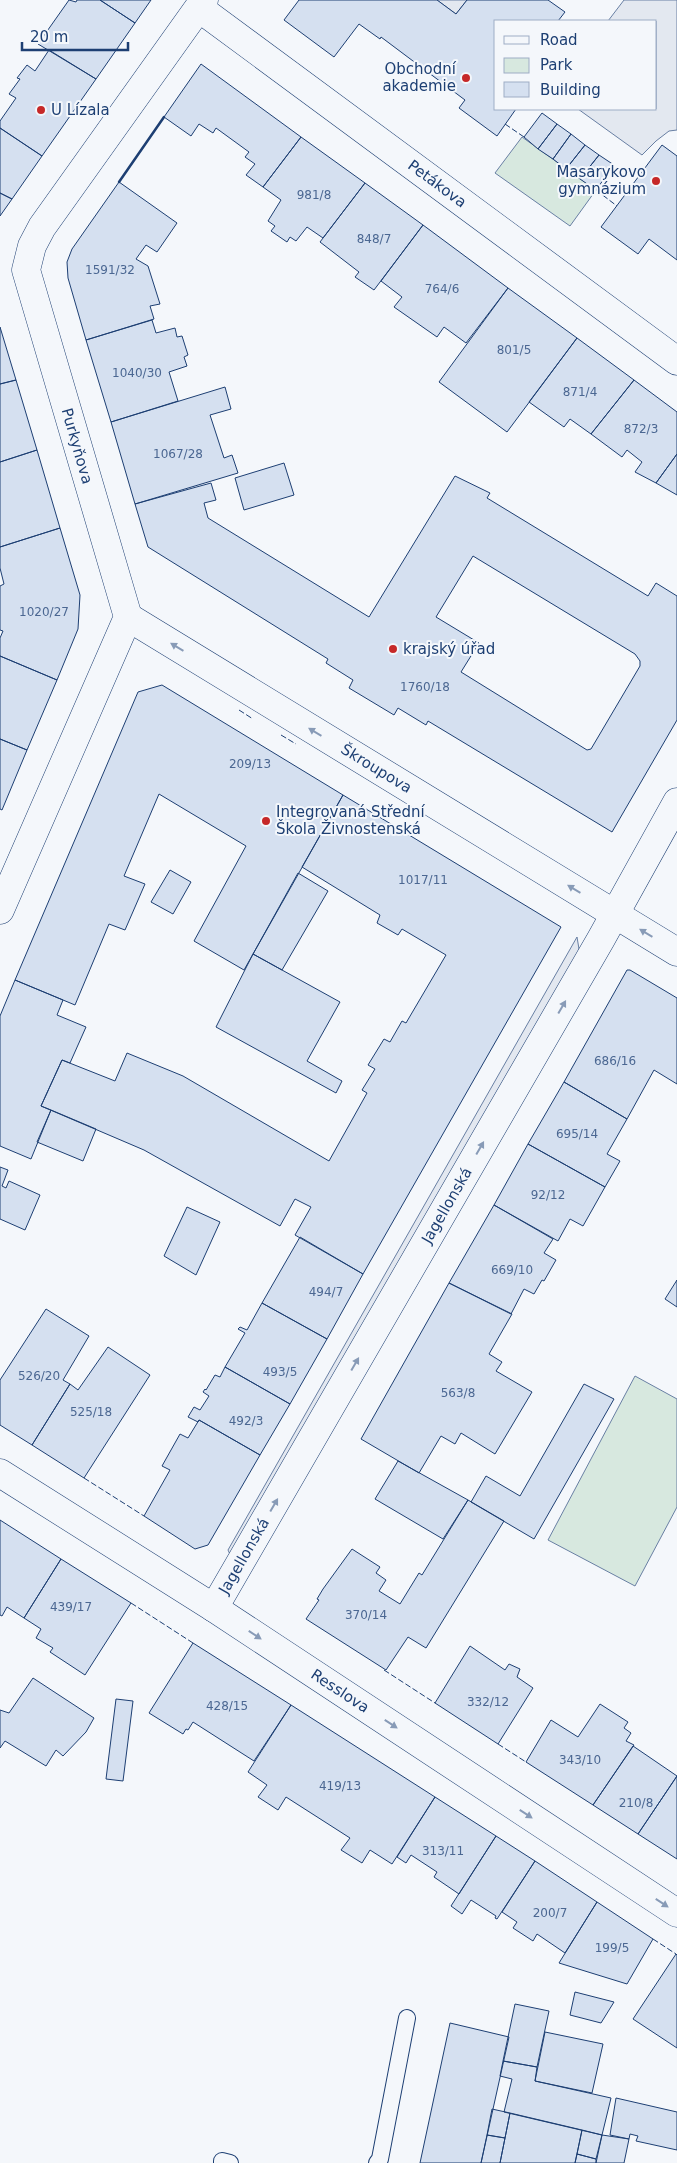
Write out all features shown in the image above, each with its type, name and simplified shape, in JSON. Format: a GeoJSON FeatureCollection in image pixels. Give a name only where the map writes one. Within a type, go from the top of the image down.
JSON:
{"type":"FeatureCollection","features":[{"type":"Feature","properties":{"kind":"street","name":"Petákova"},"geometry":{"type":"LineString","coordinates":[[201,4],[677,361]]}},
{"type":"Feature","properties":{"kind":"street","name":"Purkyňova"},"geometry":{"type":"LineString","coordinates":[[128,617],[26,270],[32,246],[42,227],[201,4]]}},
{"type":"Feature","properties":{"kind":"street"},"geometry":{"type":"LineString","coordinates":[[0,910],[128,617]]}},
{"type":"Feature","properties":{"kind":"street","name":"Škroupova"},"geometry":{"type":"LineString","coordinates":[[128,617],[677,952]]}},
{"type":"Feature","properties":{"kind":"street","name":"Jagellonská"},"geometry":{"type":"LineString","coordinates":[[214,1608],[615,914],[677,802]]}},
{"type":"Feature","properties":{"kind":"street","name":"Resslova"},"geometry":{"type":"LineString","coordinates":[[0,1473],[214,1608],[677,1913]]}},
{"type":"Feature","properties":{"kind":"lane"},"geometry":{"type":"LineString","coordinates":[[377,2163],[380,2159],[407,2018]]}},
{"type":"Feature","properties":{"kind":"lane"},"geometry":{"type":"LineString","coordinates":[[222,2163],[222,2161],[230,2163]]}},
{"type":"Feature","properties":{"kind":"green space"},"geometry":{"type":"Polygon","coordinates":[[[522,137],[596,190],[570,226],[495,173],[522,137]]]}},
{"type":"Feature","properties":{"kind":"green space"},"geometry":{"type":"Polygon","coordinates":[[[635,1376],[677,1399],[677,1507],[635,1586],[548,1540],[635,1376]]]}},
{"type":"Feature","properties":{"kind":"shaded area"},"geometry":{"type":"Polygon","coordinates":[[[437,0],[467,0],[456,14],[437,0]]]}},
{"type":"Feature","properties":{"kind":"shaded area"},"geometry":{"type":"Polygon","coordinates":[[[624,0],[677,0],[677,130],[669,131],[642,155],[579,110],[657,110],[657,20],[609,20],[624,0]]]}},
{"type":"Feature","properties":{"kind":"shaded area"},"geometry":{"type":"Polygon","coordinates":[[[577,937],[581,961],[233,1561],[228,1550],[577,937]]]}},
{"type":"Feature","properties":{"kind":"building"},"geometry":{"type":"Polygon","coordinates":[[[69,0],[76,2],[77,0],[100,0],[135,23],[96,79],[38,44],[69,0]]]}},
{"type":"Feature","properties":{"kind":"building"},"geometry":{"type":"Polygon","coordinates":[[[100,0],[151,0],[135,23],[100,0]]]}},
{"type":"Feature","properties":{"kind":"building","name":"Obchodní akademie"},"geometry":{"type":"Polygon","coordinates":[[[299,0],[437,0],[456,14],[467,0],[548,0],[565,12],[559,20],[494,20],[494,110],[515,110],[497,136],[459,108],[465,100],[381,37],[380,39],[359,24],[334,57],[284,20],[299,0]]]}},
{"type":"Feature","properties":{"kind":"building","name":"U Lízala"},"geometry":{"type":"Polygon","coordinates":[[[49,50],[96,79],[42,156],[0,128],[0,121],[16,98],[9,94],[20,79],[17,78],[27,65],[35,71],[49,50]]]}},
{"type":"Feature","properties":{"kind":"building"},"geometry":{"type":"Polygon","coordinates":[[[201,64],[301,137],[263,187],[246,175],[255,164],[245,157],[249,152],[216,128],[213,133],[199,124],[191,136],[164,117],[201,64]]]}},
{"type":"Feature","properties":{"kind":"building"},"geometry":{"type":"Polygon","coordinates":[[[542,113],[557,124],[538,149],[524,137],[542,113]]]}},
{"type":"Feature","properties":{"kind":"building"},"geometry":{"type":"Polygon","coordinates":[[[557,124],[571,134],[553,159],[538,149],[557,124]]]}},
{"type":"Feature","properties":{"kind":"building"},"geometry":{"type":"Polygon","coordinates":[[[0,128],[42,156],[12,199],[0,193],[0,128]]]}},
{"type":"Feature","properties":{"kind":"building"},"geometry":{"type":"Polygon","coordinates":[[[571,134],[585,145],[566,169],[553,159],[571,134]]]}},
{"type":"Feature","properties":{"kind":"building"},"geometry":{"type":"Polygon","coordinates":[[[301,137],[365,183],[323,238],[307,227],[296,241],[290,237],[287,242],[271,231],[275,226],[268,221],[281,200],[263,187],[301,137]]]}},
{"type":"Feature","properties":{"kind":"building"},"geometry":{"type":"Polygon","coordinates":[[[585,145],[599,155],[580,179],[566,169],[585,145]]]}},
{"type":"Feature","properties":{"kind":"building","name":"Masarykovo gymnázium"},"geometry":{"type":"Polygon","coordinates":[[[662,145],[677,156],[677,260],[649,239],[638,254],[601,227],[662,145]]]}},
{"type":"Feature","properties":{"kind":"building"},"geometry":{"type":"Polygon","coordinates":[[[599,155],[614,165],[596,190],[580,179],[599,155]]]}},
{"type":"Feature","properties":{"kind":"building"},"geometry":{"type":"Polygon","coordinates":[[[119,182],[177,223],[157,252],[146,245],[136,259],[148,266],[160,304],[150,306],[154,319],[86,340],[68,278],[67,262],[72,249],[119,182]]]}},
{"type":"Feature","properties":{"kind":"building"},"geometry":{"type":"Polygon","coordinates":[[[365,183],[423,225],[374,290],[355,277],[359,272],[320,242],[365,183]]]}},
{"type":"Feature","properties":{"kind":"building"},"geometry":{"type":"Polygon","coordinates":[[[0,193],[12,199],[0,216],[0,193]]]}},
{"type":"Feature","properties":{"kind":"building"},"geometry":{"type":"Polygon","coordinates":[[[423,225],[508,288],[466,343],[444,327],[437,337],[394,307],[402,297],[381,281],[423,225]]]}},
{"type":"Feature","properties":{"kind":"building"},"geometry":{"type":"Polygon","coordinates":[[[508,288],[577,338],[507,432],[439,382],[508,288]]]}},
{"type":"Feature","properties":{"kind":"building"},"geometry":{"type":"Polygon","coordinates":[[[152,320],[156,333],[175,328],[177,337],[182,336],[188,355],[184,357],[187,366],[169,372],[178,401],[111,422],[86,340],[152,320]]]}},
{"type":"Feature","properties":{"kind":"building"},"geometry":{"type":"Polygon","coordinates":[[[0,327],[16,380],[0,384],[0,327]]]}},
{"type":"Feature","properties":{"kind":"building"},"geometry":{"type":"Polygon","coordinates":[[[577,338],[634,380],[591,434],[570,419],[564,427],[529,402],[577,338]]]}},
{"type":"Feature","properties":{"kind":"building"},"geometry":{"type":"Polygon","coordinates":[[[16,380],[37,450],[0,462],[0,384],[16,380]]]}},
{"type":"Feature","properties":{"kind":"building"},"geometry":{"type":"Polygon","coordinates":[[[634,380],[677,412],[677,454],[656,483],[635,472],[642,462],[627,450],[622,457],[591,434],[634,380]]]}},
{"type":"Feature","properties":{"kind":"building"},"geometry":{"type":"Polygon","coordinates":[[[225,387],[231,409],[210,415],[224,458],[232,455],[238,473],[135,504],[111,422],[225,387]]]}},
{"type":"Feature","properties":{"kind":"building"},"geometry":{"type":"Polygon","coordinates":[[[37,450],[60,528],[0,547],[0,462],[37,450]]]}},
{"type":"Feature","properties":{"kind":"building"},"geometry":{"type":"Polygon","coordinates":[[[677,454],[677,495],[656,483],[677,454]]]}},
{"type":"Feature","properties":{"kind":"building"},"geometry":{"type":"Polygon","coordinates":[[[284,463],[294,495],[244,510],[235,478],[284,463]]]}},
{"type":"Feature","properties":{"kind":"building","name":"krajský úřad"},"geometry":{"type":"Polygon","coordinates":[[[455,476],[490,493],[487,498],[648,596],[656,583],[677,596],[677,720],[612,832],[428,721],[426,725],[398,708],[394,715],[349,688],[353,680],[326,663],[328,659],[148,547],[135,504],[211,483],[216,500],[204,503],[208,518],[369,617],[455,476]],[[473,556],[436,617],[479,643],[461,672],[587,750],[591,749],[640,666],[640,661],[635,654],[473,556]]]}},
{"type":"Feature","properties":{"kind":"building"},"geometry":{"type":"Polygon","coordinates":[[[60,528],[80,595],[78,629],[57,680],[0,656],[0,638],[3,631],[0,630],[0,586],[4,584],[0,568],[0,547],[60,528]]]}},
{"type":"Feature","properties":{"kind":"building"},"geometry":{"type":"Polygon","coordinates":[[[0,656],[57,680],[27,750],[0,739],[0,656]]]}},
{"type":"Feature","properties":{"kind":"building","name":"Integrovaná Střední Škola Živnostenská"},"geometry":{"type":"Polygon","coordinates":[[[162,685],[343,795],[244,970],[194,941],[246,846],[159,794],[124,876],[145,884],[125,930],[109,924],[75,1005],[15,980],[138,692],[162,685]]]}},
{"type":"Feature","properties":{"kind":"building"},"geometry":{"type":"Polygon","coordinates":[[[0,739],[27,750],[2,810],[0,809],[0,739]]]}},
{"type":"Feature","properties":{"kind":"building"},"geometry":{"type":"Polygon","coordinates":[[[343,795],[561,927],[363,1274],[295,1235],[311,1207],[295,1199],[280,1226],[144,1150],[41,1106],[62,1060],[115,1081],[127,1053],[183,1076],[329,1161],[367,1093],[362,1090],[375,1069],[368,1065],[384,1039],[390,1042],[402,1021],[406,1023],[446,955],[402,929],[398,935],[377,923],[380,915],[302,867],[343,795]]]}},
{"type":"Feature","properties":{"kind":"building"},"geometry":{"type":"Polygon","coordinates":[[[170,870],[191,882],[173,914],[151,902],[170,870]]]}},
{"type":"Feature","properties":{"kind":"building"},"geometry":{"type":"Polygon","coordinates":[[[298,873],[328,891],[282,970],[253,954],[298,873]]]}},
{"type":"Feature","properties":{"kind":"building"},"geometry":{"type":"Polygon","coordinates":[[[253,954],[340,1002],[307,1061],[342,1081],[336,1093],[216,1027],[253,954]]]}},
{"type":"Feature","properties":{"kind":"building"},"geometry":{"type":"Polygon","coordinates":[[[627,970],[677,998],[677,1084],[654,1070],[627,1119],[564,1082],[627,970]]]}},
{"type":"Feature","properties":{"kind":"building"},"geometry":{"type":"Polygon","coordinates":[[[15,980],[63,1000],[57,1015],[86,1027],[70,1063],[62,1060],[41,1106],[51,1110],[31,1159],[0,1146],[0,1016],[15,980]]]}},
{"type":"Feature","properties":{"kind":"building"},"geometry":{"type":"Polygon","coordinates":[[[564,1082],[627,1119],[607,1154],[620,1161],[605,1187],[528,1144],[564,1082]]]}},
{"type":"Feature","properties":{"kind":"building"},"geometry":{"type":"Polygon","coordinates":[[[51,1110],[96,1129],[83,1161],[37,1142],[51,1110]]]}},
{"type":"Feature","properties":{"kind":"building"},"geometry":{"type":"Polygon","coordinates":[[[528,1144],[605,1187],[583,1226],[570,1219],[558,1241],[494,1205],[528,1144]]]}},
{"type":"Feature","properties":{"kind":"building"},"geometry":{"type":"Polygon","coordinates":[[[0,1167],[8,1170],[2,1186],[6,1188],[9,1181],[40,1195],[25,1230],[0,1219],[0,1167]]]}},
{"type":"Feature","properties":{"kind":"building"},"geometry":{"type":"Polygon","coordinates":[[[494,1205],[553,1239],[544,1253],[556,1260],[534,1294],[524,1289],[511,1314],[449,1283],[494,1205]]]}},
{"type":"Feature","properties":{"kind":"building"},"geometry":{"type":"Polygon","coordinates":[[[187,1207],[220,1222],[196,1275],[164,1256],[187,1207]]]}},
{"type":"Feature","properties":{"kind":"building"},"geometry":{"type":"Polygon","coordinates":[[[300,1237],[363,1274],[327,1339],[262,1303],[300,1237]]]}},
{"type":"Feature","properties":{"kind":"building"},"geometry":{"type":"Polygon","coordinates":[[[677,1280],[677,1307],[665,1299],[677,1280]]]}},
{"type":"Feature","properties":{"kind":"building"},"geometry":{"type":"Polygon","coordinates":[[[449,1283],[512,1314],[489,1354],[502,1362],[496,1371],[532,1392],[495,1454],[461,1433],[455,1444],[441,1436],[419,1473],[361,1439],[449,1283]]]}},
{"type":"Feature","properties":{"kind":"building"},"geometry":{"type":"Polygon","coordinates":[[[262,1303],[327,1339],[290,1404],[225,1367],[245,1333],[238,1329],[240,1327],[247,1330],[262,1303]]]}},
{"type":"Feature","properties":{"kind":"building"},"geometry":{"type":"Polygon","coordinates":[[[46,1309],[89,1336],[63,1380],[70,1384],[32,1445],[0,1425],[0,1380],[46,1309]]]}},
{"type":"Feature","properties":{"kind":"building"},"geometry":{"type":"Polygon","coordinates":[[[108,1347],[150,1375],[84,1478],[32,1445],[70,1384],[78,1390],[108,1347]]]}},
{"type":"Feature","properties":{"kind":"building"},"geometry":{"type":"Polygon","coordinates":[[[225,1367],[290,1404],[260,1455],[199,1420],[198,1422],[188,1417],[194,1407],[200,1410],[209,1396],[203,1392],[215,1375],[220,1377],[225,1367]]]}},
{"type":"Feature","properties":{"kind":"building"},"geometry":{"type":"Polygon","coordinates":[[[584,1384],[614,1399],[534,1539],[471,1502],[486,1476],[520,1496],[584,1384]]]}},
{"type":"Feature","properties":{"kind":"building"},"geometry":{"type":"Polygon","coordinates":[[[199,1420],[260,1455],[208,1545],[195,1549],[144,1516],[170,1470],[162,1466],[180,1434],[188,1438],[199,1420]]]}},
{"type":"Feature","properties":{"kind":"building"},"geometry":{"type":"Polygon","coordinates":[[[398,1461],[468,1500],[443,1539],[375,1499],[398,1461]]]}},
{"type":"Feature","properties":{"kind":"building"},"geometry":{"type":"Polygon","coordinates":[[[468,1500],[504,1521],[426,1648],[408,1637],[386,1670],[306,1619],[319,1600],[317,1599],[323,1589],[352,1549],[380,1567],[376,1573],[386,1580],[379,1591],[400,1604],[419,1573],[422,1575],[468,1500]]]}},
{"type":"Feature","properties":{"kind":"building"},"geometry":{"type":"Polygon","coordinates":[[[0,1520],[61,1559],[24,1618],[7,1607],[2,1616],[0,1615],[0,1520]]]}},
{"type":"Feature","properties":{"kind":"building"},"geometry":{"type":"Polygon","coordinates":[[[61,1559],[131,1603],[85,1675],[50,1652],[53,1648],[36,1638],[41,1629],[24,1618],[61,1559]]]}},
{"type":"Feature","properties":{"kind":"building"},"geometry":{"type":"Polygon","coordinates":[[[193,1643],[291,1705],[254,1761],[193,1722],[183,1734],[149,1713],[193,1643]]]}},
{"type":"Feature","properties":{"kind":"building"},"geometry":{"type":"Polygon","coordinates":[[[470,1646],[505,1670],[509,1664],[520,1669],[517,1677],[533,1688],[498,1744],[435,1703],[470,1646]]]}},
{"type":"Feature","properties":{"kind":"building"},"geometry":{"type":"Polygon","coordinates":[[[33,1678],[94,1718],[86,1732],[63,1756],[56,1750],[46,1766],[5,1741],[0,1748],[0,1710],[9,1713],[33,1678]]]}},
{"type":"Feature","properties":{"kind":"building"},"geometry":{"type":"Polygon","coordinates":[[[116,1699],[133,1701],[123,1781],[106,1779],[116,1699]]]}},
{"type":"Feature","properties":{"kind":"building"},"geometry":{"type":"Polygon","coordinates":[[[600,1704],[628,1722],[624,1728],[631,1733],[626,1741],[634,1745],[593,1805],[526,1762],[551,1720],[578,1737],[600,1704]]]}},
{"type":"Feature","properties":{"kind":"building"},"geometry":{"type":"Polygon","coordinates":[[[291,1705],[435,1797],[392,1864],[370,1850],[362,1863],[341,1850],[350,1838],[286,1797],[278,1810],[258,1797],[267,1785],[248,1772],[291,1705]]]}},
{"type":"Feature","properties":{"kind":"building"},"geometry":{"type":"Polygon","coordinates":[[[633,1746],[677,1776],[638,1834],[593,1805],[633,1746]]]}},
{"type":"Feature","properties":{"kind":"building"},"geometry":{"type":"Polygon","coordinates":[[[677,1776],[677,1859],[638,1834],[677,1776]]]}},
{"type":"Feature","properties":{"kind":"building"},"geometry":{"type":"Polygon","coordinates":[[[435,1797],[496,1836],[459,1894],[434,1877],[437,1872],[411,1855],[406,1863],[397,1857],[435,1797]]]}},
{"type":"Feature","properties":{"kind":"building"},"geometry":{"type":"Polygon","coordinates":[[[496,1836],[535,1861],[497,1919],[495,1918],[496,1916],[471,1900],[462,1914],[451,1906],[496,1836]]]}},
{"type":"Feature","properties":{"kind":"building"},"geometry":{"type":"Polygon","coordinates":[[[535,1861],[597,1902],[565,1953],[537,1934],[533,1941],[513,1928],[517,1922],[502,1912],[535,1861]]]}},
{"type":"Feature","properties":{"kind":"building"},"geometry":{"type":"Polygon","coordinates":[[[597,1902],[653,1939],[627,1984],[559,1963],[597,1902]]]}},
{"type":"Feature","properties":{"kind":"building"},"geometry":{"type":"Polygon","coordinates":[[[677,1955],[677,2048],[633,2019],[677,1955]]]}},
{"type":"Feature","properties":{"kind":"building"},"geometry":{"type":"Polygon","coordinates":[[[575,1992],[614,2002],[601,2023],[570,2015],[575,1992]]]}},
{"type":"Feature","properties":{"kind":"building"},"geometry":{"type":"Polygon","coordinates":[[[515,2004],[549,2011],[537,2067],[503,2061],[515,2004]]]}},
{"type":"Feature","properties":{"kind":"building"},"geometry":{"type":"Polygon","coordinates":[[[450,2023],[509,2037],[481,2163],[420,2163],[450,2023]]]}},
{"type":"Feature","properties":{"kind":"building"},"geometry":{"type":"Polygon","coordinates":[[[545,2032],[603,2044],[592,2093],[535,2081],[545,2032]]]}},
{"type":"Feature","properties":{"kind":"building"},"geometry":{"type":"Polygon","coordinates":[[[503,2061],[537,2067],[535,2081],[611,2098],[602,2135],[504,2112],[512,2079],[500,2076],[503,2061]]]}},
{"type":"Feature","properties":{"kind":"building"},"geometry":{"type":"Polygon","coordinates":[[[616,2098],[677,2112],[677,2150],[636,2141],[638,2136],[630,2134],[629,2139],[610,2135],[616,2098]]]}},
{"type":"Feature","properties":{"kind":"building"},"geometry":{"type":"Polygon","coordinates":[[[492,2109],[510,2113],[505,2138],[487,2135],[492,2109]]]}},
{"type":"Feature","properties":{"kind":"building"},"geometry":{"type":"Polygon","coordinates":[[[510,2113],[582,2130],[575,2163],[500,2163],[510,2113]]]}},
{"type":"Feature","properties":{"kind":"building"},"geometry":{"type":"Polygon","coordinates":[[[582,2130],[602,2135],[596,2159],[577,2154],[582,2130]]]}},
{"type":"Feature","properties":{"kind":"building"},"geometry":{"type":"Polygon","coordinates":[[[487,2135],[505,2138],[500,2163],[481,2163],[487,2135]]]}},
{"type":"Feature","properties":{"kind":"building"},"geometry":{"type":"Polygon","coordinates":[[[602,2135],[629,2139],[624,2163],[596,2163],[602,2135]]]}},
{"type":"Feature","properties":{"kind":"building"},"geometry":{"type":"Polygon","coordinates":[[[577,2154],[596,2159],[596,2163],[575,2163],[577,2154]]]}},
{"type":"Feature","properties":{"kind":"fence"},"geometry":{"type":"LineString","coordinates":[[505,124],[524,137]]}},
{"type":"Feature","properties":{"kind":"fence"},"geometry":{"type":"LineString","coordinates":[[596,190],[617,206]]}},
{"type":"Feature","properties":{"kind":"fence"},"geometry":{"type":"LineString","coordinates":[[239,710],[253,719]]}},
{"type":"Feature","properties":{"kind":"fence"},"geometry":{"type":"LineString","coordinates":[[281,735],[296,744]]}},
{"type":"Feature","properties":{"kind":"fence"},"geometry":{"type":"LineString","coordinates":[[84,1478],[144,1516]]}},
{"type":"Feature","properties":{"kind":"fence"},"geometry":{"type":"LineString","coordinates":[[131,1603],[193,1643]]}},
{"type":"Feature","properties":{"kind":"fence"},"geometry":{"type":"LineString","coordinates":[[384,1670],[435,1703]]}},
{"type":"Feature","properties":{"kind":"fence"},"geometry":{"type":"LineString","coordinates":[[498,1744],[526,1762]]}},
{"type":"Feature","properties":{"kind":"fence"},"geometry":{"type":"LineString","coordinates":[[653,1939],[676,1954]]}},
{"type":"Feature","properties":{"kind":"wall"},"geometry":{"type":"LineString","coordinates":[[119,182],[164,117]]}},
{"type":"Feature","properties":{"kind":"place","name":"Obchodní akademie"},"geometry":{"type":"Point","coordinates":[466,78]}},
{"type":"Feature","properties":{"kind":"place","name":"U Lízala"},"geometry":{"type":"Point","coordinates":[41,110]}},
{"type":"Feature","properties":{"kind":"place","name":"Masarykovo gymnázium"},"geometry":{"type":"Point","coordinates":[656,181]}},
{"type":"Feature","properties":{"kind":"place","name":"krajský úřad"},"geometry":{"type":"Point","coordinates":[393,649]}},
{"type":"Feature","properties":{"kind":"place","name":"Integrovaná Střední Škola Živnostenská"},"geometry":{"type":"Point","coordinates":[266,821]}}]}
